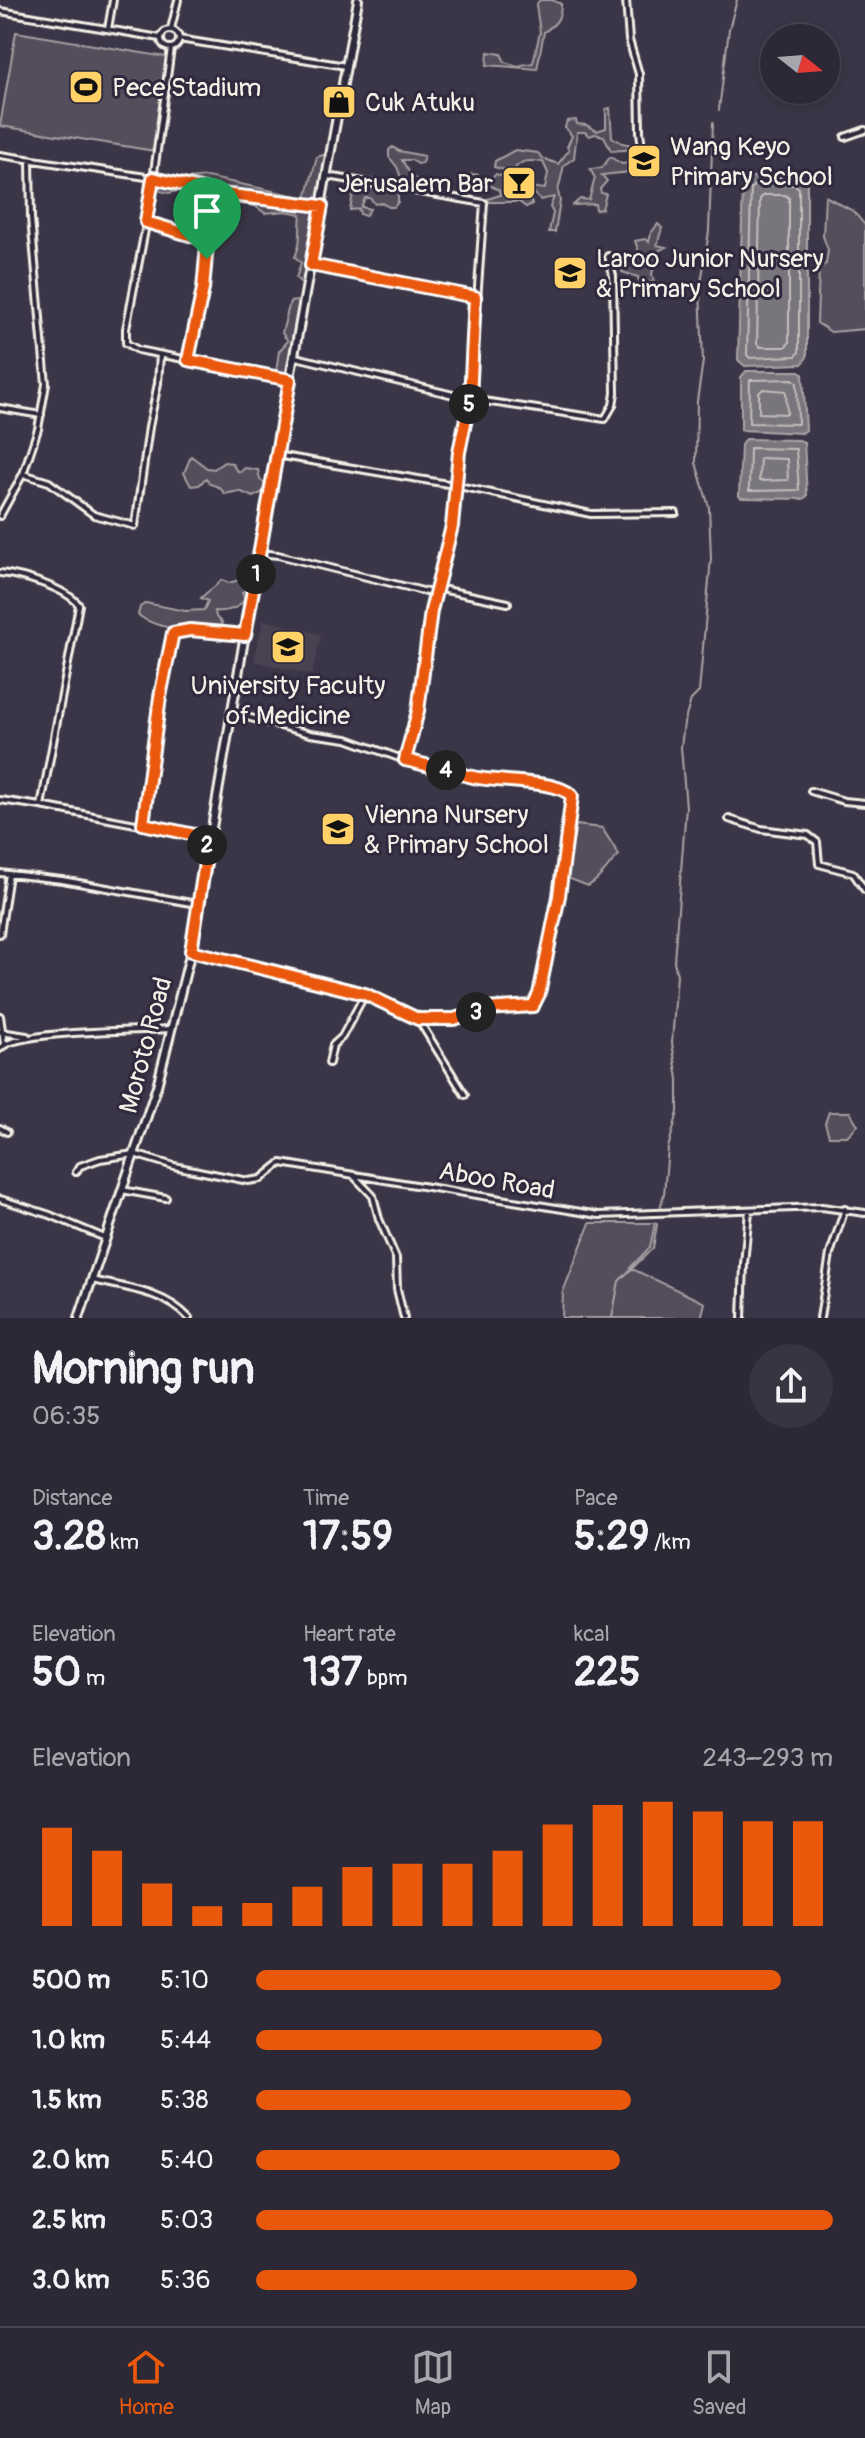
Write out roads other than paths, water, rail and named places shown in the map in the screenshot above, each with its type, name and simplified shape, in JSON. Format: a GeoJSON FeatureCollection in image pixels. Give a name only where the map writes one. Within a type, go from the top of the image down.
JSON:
{"type":"FeatureCollection","features":[{"type":"Feature","properties":{"kind":"main road","name":"Moroto Road"},"geometry":{"type":"LineString","coordinates":[[79,1318],[157,1086],[191,951],[358,0]]}},
{"type":"Feature","properties":{"kind":"street"},"geometry":{"type":"LineString","coordinates":[[108,29],[113,0]]}},
{"type":"Feature","properties":{"kind":"street"},"geometry":{"type":"LineString","coordinates":[[171,29],[178,0]]}},
{"type":"Feature","properties":{"kind":"street"},"geometry":{"type":"LineString","coordinates":[[626,0],[629,40],[639,74],[643,156]]}},
{"type":"Feature","properties":{"kind":"street"},"geometry":{"type":"LineString","coordinates":[[0,11],[160,38]]}},
{"type":"Feature","properties":{"kind":"street"},"geometry":{"type":"LineString","coordinates":[[160,38],[164,31],[171,29],[179,39]]}},
{"type":"Feature","properties":{"kind":"street"},"geometry":{"type":"LineString","coordinates":[[160,38],[164,46],[171,48]]}},
{"type":"Feature","properties":{"kind":"street"},"geometry":{"type":"LineString","coordinates":[[179,39],[347,66]]}},
{"type":"Feature","properties":{"kind":"street"},"geometry":{"type":"LineString","coordinates":[[179,39],[171,48],[126,339],[129,347],[160,355],[290,380]]}},
{"type":"Feature","properties":{"kind":"street"},"geometry":{"type":"LineString","coordinates":[[845,137],[865,130]]}},
{"type":"Feature","properties":{"kind":"street"},"geometry":{"type":"LineString","coordinates":[[0,155],[153,178],[222,194],[322,206]]}},
{"type":"Feature","properties":{"kind":"street"},"geometry":{"type":"LineString","coordinates":[[0,516],[23,474],[41,415],[46,384],[31,218],[30,160]]}},
{"type":"Feature","properties":{"kind":"street"},"geometry":{"type":"LineString","coordinates":[[328,176],[484,203],[470,399],[459,452],[452,526],[436,591],[418,711],[405,760]]}},
{"type":"Feature","properties":{"kind":"street"},"geometry":{"type":"LineString","coordinates":[[146,222],[203,239],[207,243],[203,289],[188,360]]}},
{"type":"Feature","properties":{"kind":"street"},"geometry":{"type":"LineString","coordinates":[[296,357],[470,399],[606,418],[615,393],[613,276],[608,256]]}},
{"type":"Feature","properties":{"kind":"street"},"geometry":{"type":"LineString","coordinates":[[311,265],[475,297]]}},
{"type":"Feature","properties":{"kind":"street"},"geometry":{"type":"LineString","coordinates":[[23,474],[49,482],[94,515],[135,526],[160,355]]}},
{"type":"Feature","properties":{"kind":"street"},"geometry":{"type":"LineString","coordinates":[[0,408],[41,415]]}},
{"type":"Feature","properties":{"kind":"street"},"geometry":{"type":"LineString","coordinates":[[276,455],[457,485],[591,514],[676,513]]}},
{"type":"Feature","properties":{"kind":"street"},"geometry":{"type":"LineString","coordinates":[[259,553],[436,591],[508,603]]}},
{"type":"Feature","properties":{"kind":"street"},"geometry":{"type":"LineString","coordinates":[[0,573],[49,586],[69,595],[79,605],[41,806]]}},
{"type":"Feature","properties":{"kind":"street"},"geometry":{"type":"LineString","coordinates":[[143,824],[160,697],[172,635],[190,630],[245,635]]}},
{"type":"Feature","properties":{"kind":"street"},"geometry":{"type":"LineString","coordinates":[[191,951],[365,994],[418,1019],[454,1019],[485,1009],[530,1007],[536,1004],[559,896],[573,802],[572,796],[563,789],[475,778],[405,760],[347,739],[310,734],[232,713]]}},
{"type":"Feature","properties":{"kind":"street"},"geometry":{"type":"LineString","coordinates":[[811,791],[844,801],[865,803]]}},
{"type":"Feature","properties":{"kind":"street"},"geometry":{"type":"LineString","coordinates":[[0,800],[209,838]]}},
{"type":"Feature","properties":{"kind":"street"},"geometry":{"type":"LineString","coordinates":[[729,819],[761,829],[808,835],[817,842],[817,861],[821,866],[853,873],[865,890]]}},
{"type":"Feature","properties":{"kind":"street"},"geometry":{"type":"LineString","coordinates":[[0,873],[62,880],[197,904]]}},
{"type":"Feature","properties":{"kind":"street"},"geometry":{"type":"LineString","coordinates":[[0,934],[9,874]]}},
{"type":"Feature","properties":{"kind":"street"},"geometry":{"type":"LineString","coordinates":[[329,1063],[333,1045],[342,1037],[365,994]]}},
{"type":"Feature","properties":{"kind":"street"},"geometry":{"type":"LineString","coordinates":[[0,1016],[2,1046],[29,1037]]}},
{"type":"Feature","properties":{"kind":"street"},"geometry":{"type":"LineString","coordinates":[[418,1019],[465,1095]]}},
{"type":"Feature","properties":{"kind":"street"},"geometry":{"type":"LineString","coordinates":[[2,1032],[29,1037],[170,1029]]}},
{"type":"Feature","properties":{"kind":"street"},"geometry":{"type":"LineString","coordinates":[[0,1128],[7,1132]]}},
{"type":"Feature","properties":{"kind":"street"},"geometry":{"type":"LineString","coordinates":[[76,1172],[80,1166],[100,1159],[134,1154]]}},
{"type":"Feature","properties":{"kind":"street","name":"Aboo Road"},"geometry":{"type":"LineString","coordinates":[[134,1154],[174,1166],[248,1181],[261,1179],[281,1163],[599,1215],[822,1207],[865,1213]]}},
{"type":"Feature","properties":{"kind":"street"},"geometry":{"type":"LineString","coordinates":[[351,1173],[373,1196],[396,1258],[397,1289],[404,1318]]}},
{"type":"Feature","properties":{"kind":"street"},"geometry":{"type":"LineString","coordinates":[[122,1190],[166,1198]]}},
{"type":"Feature","properties":{"kind":"street"},"geometry":{"type":"LineString","coordinates":[[0,1199],[50,1215],[107,1239]]}},
{"type":"Feature","properties":{"kind":"street"},"geometry":{"type":"LineString","coordinates":[[820,1318],[832,1245],[845,1209]]}},
{"type":"Feature","properties":{"kind":"street"},"geometry":{"type":"LineString","coordinates":[[742,1318],[749,1211]]}},
{"type":"Feature","properties":{"kind":"street"},"geometry":{"type":"LineString","coordinates":[[92,1280],[152,1294],[175,1304],[189,1318]]}},
{"type":"Feature","properties":{"kind":"water"},"geometry":{"type":"Polygon","coordinates":[[[748,177],[801,177],[807,183],[807,357],[802,364],[745,366],[738,360],[743,183],[748,177]]]}},
{"type":"Feature","properties":{"kind":"water"},"geometry":{"type":"Polygon","coordinates":[[[746,371],[799,371],[803,374],[806,430],[802,433],[741,430],[741,377],[746,371]]]}},
{"type":"Feature","properties":{"kind":"water"},"geometry":{"type":"Polygon","coordinates":[[[745,439],[804,442],[807,496],[803,499],[739,496],[741,445],[745,439]]]}},
{"type":"Feature","properties":{"kind":"waterway"},"geometry":{"type":"LineString","coordinates":[[719,110],[729,29],[737,0]]}},
{"type":"Feature","properties":{"kind":"waterway"},"geometry":{"type":"LineString","coordinates":[[659,1212],[664,1194],[668,1148],[678,1112],[678,1079],[672,1043],[677,975],[674,961],[686,807],[681,747],[691,700],[699,692],[711,558],[709,507],[696,463],[697,401],[703,361],[700,290],[709,231],[713,122]]}},
{"type":"Feature","properties":{"kind":"waterway"},"geometry":{"type":"LineString","coordinates":[[612,1318],[619,1281],[653,1248],[657,1224]]}},
{"type":"Feature","properties":{"kind":"place","name":"Pece Stadium"},"geometry":{"type":"Point","coordinates":[86,87]}},
{"type":"Feature","properties":{"kind":"place","name":"Cuk Atuku"},"geometry":{"type":"Point","coordinates":[339,102]}},
{"type":"Feature","properties":{"kind":"place","name":"Wang Keyo Primary School"},"geometry":{"type":"Point","coordinates":[644,161]}},
{"type":"Feature","properties":{"kind":"place","name":"Jerusalem Bar"},"geometry":{"type":"Point","coordinates":[519,183]}},
{"type":"Feature","properties":{"kind":"place","name":"Laroo Junior Nursery & Primary School"},"geometry":{"type":"Point","coordinates":[570,273]}},
{"type":"Feature","properties":{"kind":"place","name":"University Faculty of Medicine"},"geometry":{"type":"Point","coordinates":[288,647]}},
{"type":"Feature","properties":{"kind":"place","name":"Vienna Nursery & Primary School"},"geometry":{"type":"Point","coordinates":[338,829]}}]}
